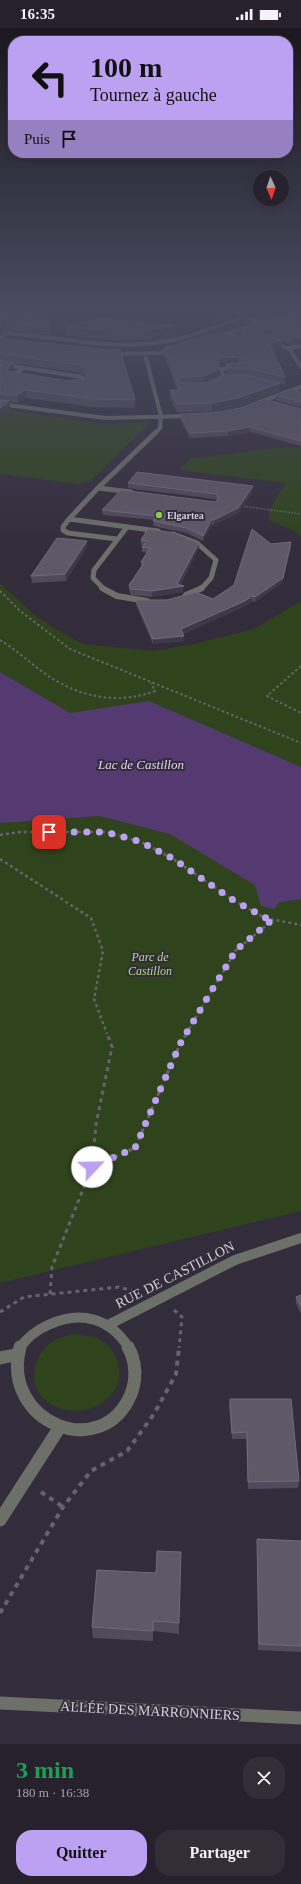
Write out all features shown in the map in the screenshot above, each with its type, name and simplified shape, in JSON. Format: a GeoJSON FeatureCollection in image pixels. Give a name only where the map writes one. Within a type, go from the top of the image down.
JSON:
{"type":"FeatureCollection","features":[{"type":"Feature","properties":{"kind":"street"},"geometry":{"type":"LineString","coordinates":[[117,539],[68,533],[63,530],[63,527],[98,488],[160,428],[161,416],[154,389]]}},
{"type":"Feature","properties":{"kind":"street"},"geometry":{"type":"LineString","coordinates":[[285,389],[292,391]]}},
{"type":"Feature","properties":{"kind":"street"},"geometry":{"type":"LineString","coordinates":[[252,405],[296,389]]}},
{"type":"Feature","properties":{"kind":"street"},"geometry":{"type":"LineString","coordinates":[[265,401],[275,404]]}},
{"type":"Feature","properties":{"kind":"street"},"geometry":{"type":"LineString","coordinates":[[0,404],[105,418],[194,416]]}},
{"type":"Feature","properties":{"kind":"street"},"geometry":{"type":"LineString","coordinates":[[98,488],[137,493]]}},
{"type":"Feature","properties":{"kind":"street"},"geometry":{"type":"LineString","coordinates":[[69,520],[161,532]]}},
{"type":"Feature","properties":{"kind":"street"},"geometry":{"type":"LineString","coordinates":[[127,527],[94,570],[93,578],[99,586],[112,595],[152,601]]}},
{"type":"Feature","properties":{"kind":"street"},"geometry":{"type":"LineString","coordinates":[[168,532],[204,546],[216,560],[214,571],[207,585],[193,594],[181,597]]}},
{"type":"Feature","properties":{"kind":"street","name":"RUE DE CASTILLON"},"geometry":{"type":"LineString","coordinates":[[108,1325],[235,1260],[301,1238]]}},
{"type":"Feature","properties":{"kind":"street"},"geometry":{"type":"LineString","coordinates":[[66,1318],[88,1318],[108,1325],[122,1336],[132,1350],[136,1367],[135,1385],[128,1402],[114,1416],[97,1426],[78,1431],[58,1430],[38,1423],[22,1409],[13,1392],[11,1373],[15,1355],[28,1337],[45,1325],[66,1318]]}},
{"type":"Feature","properties":{"kind":"street"},"geometry":{"type":"LineString","coordinates":[[0,1358],[15,1355]]}},
{"type":"Feature","properties":{"kind":"street"},"geometry":{"type":"LineString","coordinates":[[0,1520],[58,1430]]}},
{"type":"Feature","properties":{"kind":"street","name":"ALLÉE DES MARRONNIERS"},"geometry":{"type":"LineString","coordinates":[[0,1703],[301,1718]]}},
{"type":"Feature","properties":{"kind":"path"},"geometry":{"type":"LineString","coordinates":[[238,506],[301,514]]}},
{"type":"Feature","properties":{"kind":"path"},"geometry":{"type":"LineString","coordinates":[[0,591],[20,611],[70,649],[301,743]]}},
{"type":"Feature","properties":{"kind":"path"},"geometry":{"type":"LineString","coordinates":[[0,640],[49,676],[85,694],[110,699],[145,696],[155,691],[150,682]]}},
{"type":"Feature","properties":{"kind":"path"},"geometry":{"type":"LineString","coordinates":[[301,666],[267,696],[301,712]]}},
{"type":"Feature","properties":{"kind":"path"},"geometry":{"type":"LineString","coordinates":[[0,835],[20,832],[106,832],[141,842],[172,858],[233,900],[266,918],[301,925]]}},
{"type":"Feature","properties":{"kind":"path"},"geometry":{"type":"LineString","coordinates":[[0,859],[27,875],[91,918],[103,951],[94,999],[112,1047],[96,1124],[92,1167],[52,1267],[50,1294]]}},
{"type":"Feature","properties":{"kind":"path"},"geometry":{"type":"LineString","coordinates":[[92,1167],[135,1148],[180,1044],[236,950],[273,919]]}},
{"type":"Feature","properties":{"kind":"green space"},"geometry":{"type":"Polygon","coordinates":[[[9,410],[102,424],[151,422],[91,480],[79,484],[0,474],[0,416],[9,410]]]}},
{"type":"Feature","properties":{"kind":"green space"},"geometry":{"type":"Polygon","coordinates":[[[285,447],[301,448],[301,538],[296,532],[269,520],[269,510],[286,483],[179,470],[190,459],[285,447]]]}},
{"type":"Feature","properties":{"kind":"green space","name":"Parc de Castillon"},"geometry":{"type":"Polygon","coordinates":[[[0,583],[38,618],[82,644],[154,651],[189,645],[254,629],[301,601],[301,1211],[0,1283],[0,583]]]}},
{"type":"Feature","properties":{"kind":"green space"},"geometry":{"type":"Polygon","coordinates":[[[73,1334],[92,1336],[104,1342],[112,1350],[116,1357],[120,1373],[117,1386],[109,1397],[97,1406],[84,1410],[69,1410],[55,1406],[42,1397],[37,1391],[35,1383],[35,1368],[42,1352],[53,1341],[73,1334]]]}},
{"type":"Feature","properties":{"kind":"water","name":"Lac de Castillon"},"geometry":{"type":"Polygon","coordinates":[[[0,672],[70,713],[149,701],[301,767],[301,899],[280,902],[274,909],[261,906],[255,885],[170,834],[99,816],[0,823],[0,672]]]}},
{"type":"Feature","properties":{"kind":"building"},"geometry":{"type":"Polygon","coordinates":[[[0,389],[132,389],[135,400],[91,399],[26,390],[17,395],[0,394],[0,389]]]}},
{"type":"Feature","properties":{"kind":"building"},"geometry":{"type":"Polygon","coordinates":[[[263,389],[238,398],[212,403],[177,404],[170,390],[263,389]]]}},
{"type":"Feature","properties":{"kind":"building"},"geometry":{"type":"Polygon","coordinates":[[[291,389],[301,392],[301,402],[276,395],[291,389]]]}},
{"type":"Feature","properties":{"kind":"building"},"geometry":{"type":"Polygon","coordinates":[[[264,399],[301,409],[301,441],[250,427],[228,431],[190,433],[180,414],[213,413],[240,408],[264,399]]]}},
{"type":"Feature","properties":{"kind":"building"},"geometry":{"type":"Polygon","coordinates":[[[0,400],[9,401],[0,408],[0,400]]]}},
{"type":"Feature","properties":{"kind":"building"},"geometry":{"type":"Polygon","coordinates":[[[137,472],[253,486],[238,508],[214,520],[212,519],[203,536],[187,528],[153,521],[157,516],[102,510],[121,490],[215,502],[219,499],[216,494],[128,483],[137,472]]]}},
{"type":"Feature","properties":{"kind":"building"},"geometry":{"type":"Polygon","coordinates":[[[148,529],[175,533],[199,543],[177,584],[184,586],[152,591],[131,589],[129,585],[144,563],[141,562],[150,548],[142,547],[147,541],[141,540],[148,529]]]}},
{"type":"Feature","properties":{"kind":"building"},"geometry":{"type":"Polygon","coordinates":[[[252,529],[271,544],[291,542],[283,578],[255,597],[252,596],[245,601],[181,629],[184,636],[153,639],[136,600],[167,600],[196,592],[213,599],[234,585],[252,529]]]}},
{"type":"Feature","properties":{"kind":"building"},"geometry":{"type":"Polygon","coordinates":[[[57,538],[87,541],[65,574],[31,576],[57,538]]]}},
{"type":"Feature","properties":{"kind":"building"},"geometry":{"type":"Polygon","coordinates":[[[301,1295],[301,1306],[296,1297],[301,1295]]]}},
{"type":"Feature","properties":{"kind":"building"},"geometry":{"type":"Polygon","coordinates":[[[230,1399],[291,1399],[299,1481],[248,1482],[247,1432],[232,1433],[230,1399]]]}},
{"type":"Feature","properties":{"kind":"building"},"geometry":{"type":"Polygon","coordinates":[[[257,1539],[301,1541],[301,1646],[259,1644],[257,1539]]]}},
{"type":"Feature","properties":{"kind":"building"},"geometry":{"type":"Polygon","coordinates":[[[157,1551],[181,1552],[179,1623],[153,1621],[153,1631],[92,1627],[97,1570],[156,1573],[157,1551]]]}},
{"type":"Feature","properties":{"kind":"place","name":"Elgartea"},"geometry":{"type":"Point","coordinates":[159,515]}},
{"type":"Feature","properties":{"kind":"route"},"geometry":{"type":"LineString","coordinates":[[49,832],[106,832],[141,842],[172,858],[233,900],[266,918],[273,919],[236,950],[180,1044],[135,1148],[92,1167]]}}]}
